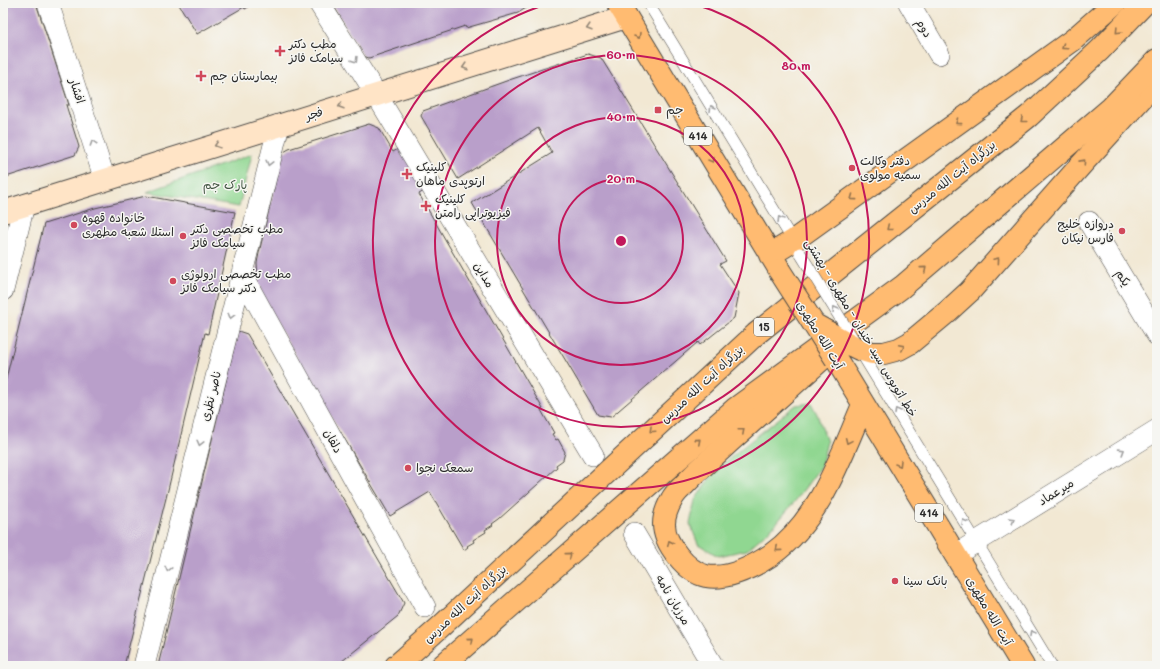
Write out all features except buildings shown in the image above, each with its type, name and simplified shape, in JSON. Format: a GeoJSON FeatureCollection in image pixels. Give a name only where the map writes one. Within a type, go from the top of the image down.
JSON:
{"type":"FeatureCollection","features":[{"type":"Feature","properties":{"kind":"main road"},"geometry":{"type":"LineString","coordinates":[[775,263],[1073,40],[1115,3]]}},
{"type":"Feature","properties":{"kind":"main road","name":"بزرگراه آیت الله مدرس"},"geometry":{"type":"LineString","coordinates":[[396,666],[438,629],[756,334],[1029,116],[1100,50],[1145,3]]}},
{"type":"Feature","properties":{"kind":"main road","name":"آیت الله مطهری"},"geometry":{"type":"LineString","coordinates":[[622,10],[812,323],[850,349],[863,405],[1023,666]]}},
{"type":"Feature","properties":{"kind":"main road"},"geometry":{"type":"LineString","coordinates":[[863,405],[839,461],[814,509],[799,530],[783,545],[757,563],[736,573],[716,576],[705,576],[696,572],[679,558],[668,541],[664,525],[667,511],[673,497],[696,472],[902,288],[1111,108],[1157,60]]}},
{"type":"Feature","properties":{"kind":"main road"},"geometry":{"type":"LineString","coordinates":[[850,349],[884,353],[899,349],[923,333],[946,314],[970,291],[1157,81]]}},
{"type":"Feature","properties":{"kind":"main road"},"geometry":{"type":"LineString","coordinates":[[442,666],[735,409],[902,288]]}},
{"type":"Feature","properties":{"kind":"street","name":"افشار"},"geometry":{"type":"LineString","coordinates":[[48,3],[105,180]]}},
{"type":"Feature","properties":{"kind":"street","name":"مداین"},"geometry":{"type":"LineString","coordinates":[[319,3],[376,94],[593,455]]}},
{"type":"Feature","properties":{"kind":"street","name":"دوم"},"geometry":{"type":"LineString","coordinates":[[908,3],[939,54]]}},
{"type":"Feature","properties":{"kind":"street","name":"فجر"},"geometry":{"type":"LineString","coordinates":[[3,212],[376,94],[622,10]]}},
{"type":"Feature","properties":{"kind":"street","name":"ناصر نظری"},"geometry":{"type":"LineString","coordinates":[[144,666],[279,125]]}},
{"type":"Feature","properties":{"kind":"street"},"geometry":{"type":"LineString","coordinates":[[3,290],[24,205]]}},
{"type":"Feature","properties":{"kind":"street","name":"یکم"},"geometry":{"type":"LineString","coordinates":[[1089,222],[1157,335]]}},
{"type":"Feature","properties":{"kind":"street","name":"دلفان"},"geometry":{"type":"LineString","coordinates":[[242,275],[424,607]]}},
{"type":"Feature","properties":{"kind":"street","name":"میرعماد"},"geometry":{"type":"LineString","coordinates":[[955,555],[1157,430]]}},
{"type":"Feature","properties":{"kind":"street","name":"مرزبان نامه"},"geometry":{"type":"LineString","coordinates":[[634,533],[713,666]]}},
{"type":"Feature","properties":{"kind":"lane","name":"خط اتوبوس سید خندان - مطهری - بهشتی"},"geometry":{"type":"LineString","coordinates":[[648,3],[796,247],[850,349],[976,541],[1052,666]]}},
{"type":"Feature","properties":{"kind":"green space","name":"پارک جم"},"geometry":{"type":"Polygon","coordinates":[[[252,154],[239,207],[147,192],[252,154]]]}},
{"type":"Feature","properties":{"kind":"green space"},"geometry":{"type":"Polygon","coordinates":[[[811,403],[817,414],[827,442],[821,466],[796,500],[774,526],[747,550],[718,556],[698,544],[690,524],[695,500],[714,472],[796,405],[811,403]]]}},
{"type":"Feature","properties":{"kind":"place","name":"مطب دکتر سیامک فائز"},"geometry":{"type":"Point","coordinates":[280,51]}},
{"type":"Feature","properties":{"kind":"place","name":"بیمارستان جم"},"geometry":{"type":"Point","coordinates":[201,76]}},
{"type":"Feature","properties":{"kind":"place","name":"جم"},"geometry":{"type":"Point","coordinates":[658,110]}},
{"type":"Feature","properties":{"kind":"place","name":"دفتر وکالت سمیه مولوی"},"geometry":{"type":"Point","coordinates":[852,168]}},
{"type":"Feature","properties":{"kind":"place","name":"کلینیک ارتوپدی ماهان"},"geometry":{"type":"Point","coordinates":[407,174]}},
{"type":"Feature","properties":{"kind":"place","name":"کلینیک فیزیوتراپی رامتن"},"geometry":{"type":"Point","coordinates":[426,206]}},
{"type":"Feature","properties":{"kind":"place","name":"خانواده قهوه استلا شعبه مطهری"},"geometry":{"type":"Point","coordinates":[74,225]}},
{"type":"Feature","properties":{"kind":"place","name":"دروازه خلیج فارس نیکان"},"geometry":{"type":"Point","coordinates":[1122,231]}},
{"type":"Feature","properties":{"kind":"place","name":"مطب تخصصی دکتر سیامک فائز"},"geometry":{"type":"Point","coordinates":[183,236]}},
{"type":"Feature","properties":{"kind":"place","name":"مطب تخصصی ارولوژی دکتر سیامک فائز"},"geometry":{"type":"Point","coordinates":[173,281]}},
{"type":"Feature","properties":{"kind":"place","name":"سمعک نجوا"},"geometry":{"type":"Point","coordinates":[408,468]}},
{"type":"Feature","properties":{"kind":"place","name":"بانک سینا"},"geometry":{"type":"Point","coordinates":[895,581]}}]}
